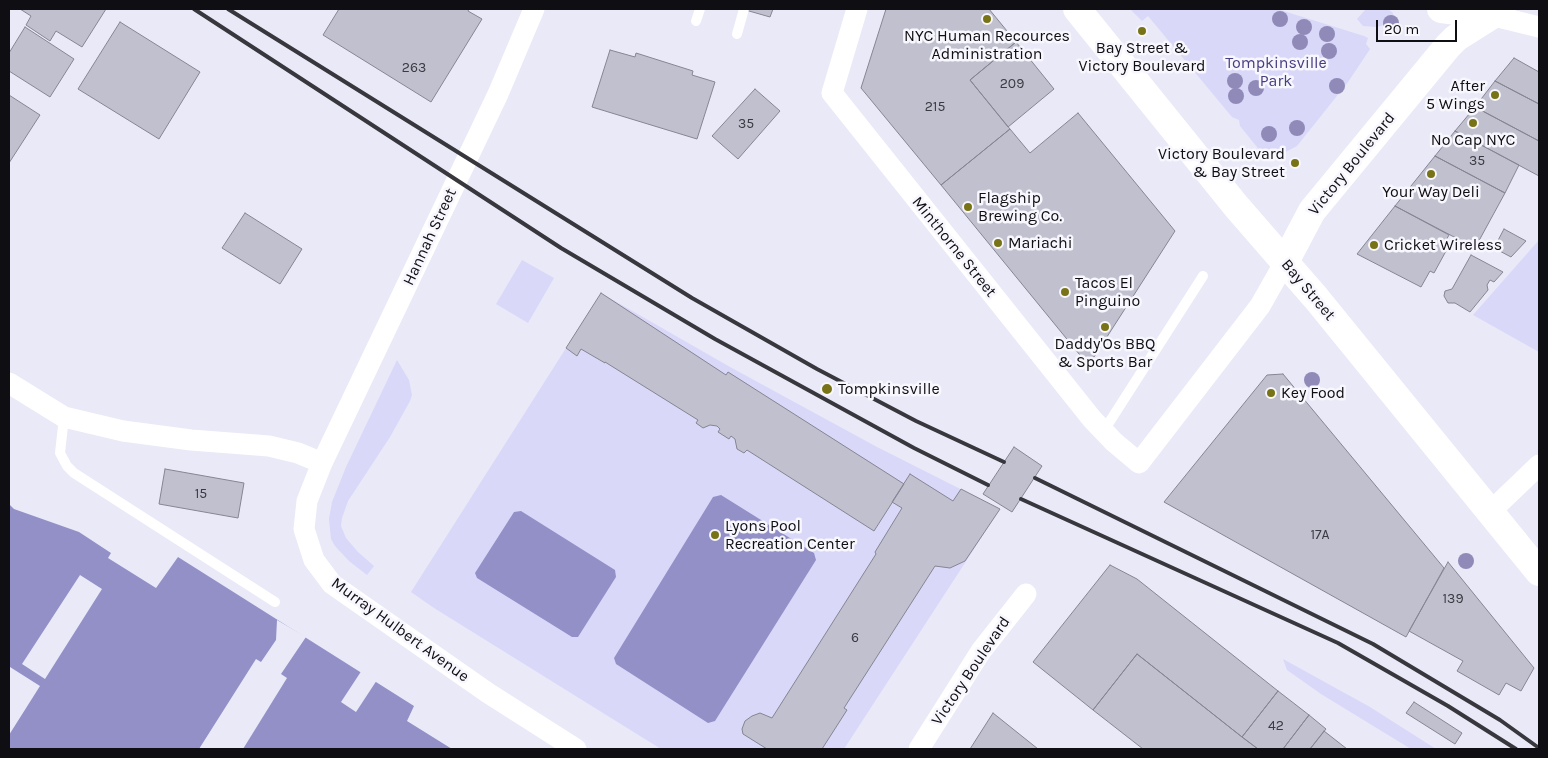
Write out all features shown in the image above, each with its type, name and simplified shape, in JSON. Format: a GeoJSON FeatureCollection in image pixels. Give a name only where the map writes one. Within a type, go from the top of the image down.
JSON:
{"type":"FeatureCollection","features":[{"type":"Feature","properties":{"kind":"main road","name":"Bay Street"},"geometry":{"type":"LineString","coordinates":[[1077,9],[1236,206],[1285,262],[1539,572]]}},
{"type":"Feature","properties":{"kind":"main road"},"geometry":{"type":"LineString","coordinates":[[1441,9],[1496,12]]}},
{"type":"Feature","properties":{"kind":"main road","name":"Victory Boulevard"},"geometry":{"type":"LineString","coordinates":[[1285,262],[1312,211],[1448,46],[1456,38],[1496,12]]}},
{"type":"Feature","properties":{"kind":"street","name":"Minthorne Street"},"geometry":{"type":"LineString","coordinates":[[857,9],[832,93],[1103,432],[1139,463]]}},
{"type":"Feature","properties":{"kind":"street","name":"Hannah Street"},"geometry":{"type":"LineString","coordinates":[[322,463],[502,86],[534,10]]}},
{"type":"Feature","properties":{"kind":"street"},"geometry":{"type":"LineString","coordinates":[[1496,12],[1539,27]]}},
{"type":"Feature","properties":{"kind":"street","name":"Victory Boulevard"},"geometry":{"type":"LineString","coordinates":[[1139,463],[1260,306],[1285,262]]}},
{"type":"Feature","properties":{"kind":"street"},"geometry":{"type":"LineString","coordinates":[[9,384],[64,417],[123,431],[191,440],[269,446],[298,453],[322,463]]}},
{"type":"Feature","properties":{"kind":"street","name":"Murray Hulbert Avenue"},"geometry":{"type":"LineString","coordinates":[[322,463],[308,501],[304,529],[314,560],[322,573],[332,584],[348,596],[496,698],[576,749]]}},
{"type":"Feature","properties":{"kind":"street"},"geometry":{"type":"LineString","coordinates":[[1490,512],[1539,465]]}},
{"type":"Feature","properties":{"kind":"street","name":"Victory Boulevard"},"geometry":{"type":"LineString","coordinates":[[919,749],[981,651],[1026,594]]}},
{"type":"Feature","properties":{"kind":"lane"},"geometry":{"type":"LineString","coordinates":[[696,21],[700,9]]}},
{"type":"Feature","properties":{"kind":"lane"},"geometry":{"type":"LineString","coordinates":[[737,34],[744,10]]}},
{"type":"Feature","properties":{"kind":"lane"},"geometry":{"type":"LineString","coordinates":[[1103,432],[1203,276]]}},
{"type":"Feature","properties":{"kind":"lane"},"geometry":{"type":"LineString","coordinates":[[64,417],[60,453],[67,466],[74,473],[275,602]]}},
{"type":"Feature","properties":{"kind":"green space","name":"Tompkinsville Park"},"geometry":{"type":"Polygon","coordinates":[[[1130,9],[1277,9],[1364,36],[1368,38],[1366,44],[1370,49],[1348,82],[1297,146],[1270,158],[1261,152],[1240,126],[1239,120],[1232,117],[1148,16],[1142,21],[1130,9]]]}},
{"type":"Feature","properties":{"kind":"green space"},"geometry":{"type":"Polygon","coordinates":[[[1366,9],[1388,9],[1393,13],[1393,18],[1389,23],[1377,27],[1363,26],[1357,19],[1366,9]]]}},
{"type":"Feature","properties":{"kind":"green space"},"geometry":{"type":"Polygon","coordinates":[[[1539,240],[1539,352],[1473,315],[1539,240]]]}},
{"type":"Feature","properties":{"kind":"green space"},"geometry":{"type":"Polygon","coordinates":[[[522,260],[554,278],[528,323],[496,304],[522,260]]]}},
{"type":"Feature","properties":{"kind":"green space","name":"Lyons Pool Recreation Center"},"geometry":{"type":"Polygon","coordinates":[[[601,293],[730,367],[877,447],[1000,509],[844,749],[661,749],[411,592],[601,293]]]}},
{"type":"Feature","properties":{"kind":"green space"},"geometry":{"type":"Polygon","coordinates":[[[397,360],[409,380],[412,395],[410,401],[390,437],[348,501],[342,518],[341,526],[346,538],[374,566],[367,575],[349,561],[335,546],[331,539],[329,519],[332,502],[346,467],[397,360]]]}},
{"type":"Feature","properties":{"kind":"green space"},"geometry":{"type":"Polygon","coordinates":[[[1283,659],[1370,707],[1436,749],[1411,749],[1321,694],[1287,670],[1283,659]]]}},
{"type":"Feature","properties":{"kind":"shaded area"},"geometry":{"type":"Polygon","coordinates":[[[721,495],[814,553],[816,560],[715,721],[708,723],[616,664],[614,658],[713,497],[721,495]]]}},
{"type":"Feature","properties":{"kind":"shaded area"},"geometry":{"type":"Polygon","coordinates":[[[9,504],[14,509],[79,532],[111,553],[108,558],[156,588],[178,557],[414,706],[407,721],[452,749],[9,749],[9,504]]]}},
{"type":"Feature","properties":{"kind":"shaded area"},"geometry":{"type":"Polygon","coordinates":[[[521,511],[615,570],[616,577],[578,637],[572,637],[477,578],[475,573],[514,512],[521,511]]]}},
{"type":"Feature","properties":{"kind":"pier"},"geometry":{"type":"Polygon","coordinates":[[[80,575],[102,589],[45,679],[22,664],[80,575]]]}},
{"type":"Feature","properties":{"kind":"pier"},"geometry":{"type":"Polygon","coordinates":[[[277,620],[306,637],[281,674],[287,678],[243,749],[199,749],[256,659],[261,662],[276,640],[277,620]]]}},
{"type":"Feature","properties":{"kind":"pier"},"geometry":{"type":"Polygon","coordinates":[[[9,668],[40,686],[9,735],[9,668]]]}},
{"type":"Feature","properties":{"kind":"pier"},"geometry":{"type":"Polygon","coordinates":[[[362,670],[377,680],[356,712],[341,702],[362,670]]]}},
{"type":"Feature","properties":{"kind":"building"},"geometry":{"type":"Polygon","coordinates":[[[20,9],[106,9],[82,47],[56,31],[50,41],[26,25],[31,16],[20,9]]]}},
{"type":"Feature","properties":{"kind":"building"},"geometry":{"type":"Polygon","coordinates":[[[339,9],[469,9],[468,11],[482,19],[431,102],[323,35],[339,9]]]}},
{"type":"Feature","properties":{"kind":"building"},"geometry":{"type":"Polygon","coordinates":[[[742,9],[773,9],[770,17],[742,9]]]}},
{"type":"Feature","properties":{"kind":"building"},"geometry":{"type":"Polygon","coordinates":[[[886,9],[989,9],[1016,42],[970,80],[1010,129],[941,185],[861,88],[886,9]]]}},
{"type":"Feature","properties":{"kind":"building"},"geometry":{"type":"Polygon","coordinates":[[[120,22],[200,72],[159,139],[78,89],[120,22]]]}},
{"type":"Feature","properties":{"kind":"building"},"geometry":{"type":"Polygon","coordinates":[[[25,27],[74,59],[50,97],[9,71],[9,53],[25,27]]]}},
{"type":"Feature","properties":{"kind":"building"},"geometry":{"type":"Polygon","coordinates":[[[1016,42],[1054,89],[1008,127],[970,80],[1016,42]]]}},
{"type":"Feature","properties":{"kind":"building"},"geometry":{"type":"Polygon","coordinates":[[[610,50],[635,57],[636,53],[693,71],[692,75],[715,82],[697,139],[592,107],[610,50]]]}},
{"type":"Feature","properties":{"kind":"building"},"geometry":{"type":"Polygon","coordinates":[[[1514,58],[1539,72],[1539,104],[1495,81],[1514,58]]]}},
{"type":"Feature","properties":{"kind":"building"},"geometry":{"type":"Polygon","coordinates":[[[1495,81],[1539,104],[1539,141],[1475,107],[1495,81]]]}},
{"type":"Feature","properties":{"kind":"building"},"geometry":{"type":"Polygon","coordinates":[[[755,89],[780,111],[738,159],[712,136],[755,89]]]}},
{"type":"Feature","properties":{"kind":"building"},"geometry":{"type":"Polygon","coordinates":[[[9,95],[40,115],[9,163],[9,95]]]}},
{"type":"Feature","properties":{"kind":"building"},"geometry":{"type":"Polygon","coordinates":[[[1475,107],[1539,141],[1539,176],[1455,131],[1475,107]]]}},
{"type":"Feature","properties":{"kind":"building"},"geometry":{"type":"Polygon","coordinates":[[[1078,113],[1175,231],[1094,357],[1084,360],[941,185],[1010,129],[1030,153],[1078,113]]]}},
{"type":"Feature","properties":{"kind":"building"},"geometry":{"type":"Polygon","coordinates":[[[1455,131],[1519,165],[1505,193],[1435,156],[1455,131]]]}},
{"type":"Feature","properties":{"kind":"building"},"geometry":{"type":"Polygon","coordinates":[[[1435,156],[1505,193],[1475,248],[1395,206],[1435,156]]]}},
{"type":"Feature","properties":{"kind":"building"},"geometry":{"type":"Polygon","coordinates":[[[1395,206],[1449,235],[1441,249],[1446,251],[1434,273],[1430,271],[1421,287],[1357,254],[1395,206]]]}},
{"type":"Feature","properties":{"kind":"building"},"geometry":{"type":"Polygon","coordinates":[[[245,213],[302,249],[280,284],[222,248],[245,213]]]}},
{"type":"Feature","properties":{"kind":"building"},"geometry":{"type":"Polygon","coordinates":[[[1504,229],[1526,241],[1511,257],[1494,248],[1504,229]]]}},
{"type":"Feature","properties":{"kind":"building"},"geometry":{"type":"Polygon","coordinates":[[[1471,255],[1503,272],[1494,282],[1490,280],[1487,285],[1488,290],[1470,312],[1455,303],[1448,303],[1444,296],[1445,291],[1452,289],[1471,255]]]}},
{"type":"Feature","properties":{"kind":"building"},"geometry":{"type":"Polygon","coordinates":[[[601,293],[726,375],[728,372],[904,484],[874,531],[747,450],[744,453],[737,449],[735,439],[731,436],[729,439],[718,432],[720,429],[717,426],[710,425],[703,428],[696,423],[698,420],[605,362],[581,349],[577,356],[566,348],[601,293]]]}},
{"type":"Feature","properties":{"kind":"building"},"geometry":{"type":"Polygon","coordinates":[[[1283,374],[1444,568],[1406,637],[1164,502],[1267,375],[1283,374]]]}},
{"type":"Feature","properties":{"kind":"building"},"geometry":{"type":"Polygon","coordinates":[[[1014,447],[1042,466],[1012,512],[983,494],[1014,447]]]}},
{"type":"Feature","properties":{"kind":"building"},"geometry":{"type":"Polygon","coordinates":[[[165,469],[244,483],[238,518],[159,504],[165,469]]]}},
{"type":"Feature","properties":{"kind":"building"},"geometry":{"type":"Polygon","coordinates":[[[910,474],[953,501],[961,489],[1000,509],[965,561],[950,568],[935,566],[844,708],[847,710],[822,749],[767,749],[743,734],[742,729],[745,721],[760,713],[772,718],[876,554],[875,552],[902,508],[892,502],[910,474]]]}},
{"type":"Feature","properties":{"kind":"building"},"geometry":{"type":"Polygon","coordinates":[[[1448,562],[1534,668],[1521,691],[1506,683],[1499,695],[1457,671],[1463,661],[1409,631],[1448,562]]]}},
{"type":"Feature","properties":{"kind":"building"},"geometry":{"type":"Polygon","coordinates":[[[1110,565],[1137,579],[1278,691],[1242,737],[1137,654],[1093,710],[1033,662],[1110,565]]]}},
{"type":"Feature","properties":{"kind":"building"},"geometry":{"type":"Polygon","coordinates":[[[1137,654],[1258,749],[1143,749],[1093,710],[1137,654]]]}},
{"type":"Feature","properties":{"kind":"building"},"geometry":{"type":"Polygon","coordinates":[[[1278,691],[1309,715],[1283,749],[1258,749],[1242,737],[1278,691]]]}},
{"type":"Feature","properties":{"kind":"building"},"geometry":{"type":"Polygon","coordinates":[[[1414,702],[1462,733],[1455,744],[1406,713],[1414,702]]]}},
{"type":"Feature","properties":{"kind":"building"},"geometry":{"type":"Polygon","coordinates":[[[993,713],[1038,749],[970,749],[993,713]]]}},
{"type":"Feature","properties":{"kind":"building"},"geometry":{"type":"Polygon","coordinates":[[[1309,715],[1326,729],[1310,749],[1283,749],[1309,715]]]}},
{"type":"Feature","properties":{"kind":"building"},"geometry":{"type":"Polygon","coordinates":[[[1324,731],[1347,749],[1310,749],[1324,731]]]}},
{"type":"Feature","properties":{"kind":"railway"},"geometry":{"type":"LineString","coordinates":[[194,9],[561,248],[715,339],[914,448],[988,485]]}},
{"type":"Feature","properties":{"kind":"railway"},"geometry":{"type":"LineString","coordinates":[[228,9],[692,298],[817,369],[916,421],[1004,462]]}},
{"type":"Feature","properties":{"kind":"railway"},"geometry":{"type":"LineString","coordinates":[[1035,478],[1373,644],[1500,720],[1539,748]]}},
{"type":"Feature","properties":{"kind":"railway"},"geometry":{"type":"LineString","coordinates":[[1021,499],[1338,643],[1448,706],[1516,749]]}},
{"type":"Feature","properties":{"kind":"place","name":"NYC Human Recources Administration"},"geometry":{"type":"Point","coordinates":[987,19]}},
{"type":"Feature","properties":{"kind":"place","name":"Bay Street & Victory Boulevard"},"geometry":{"type":"Point","coordinates":[1142,31]}},
{"type":"Feature","properties":{"kind":"place","name":"After 5 Wings"},"geometry":{"type":"Point","coordinates":[1495,95]}},
{"type":"Feature","properties":{"kind":"place","name":"No Cap NYC"},"geometry":{"type":"Point","coordinates":[1473,123]}},
{"type":"Feature","properties":{"kind":"place","name":"Victory Boulevard & Bay Street"},"geometry":{"type":"Point","coordinates":[1295,163]}},
{"type":"Feature","properties":{"kind":"place","name":"Your Way Deli"},"geometry":{"type":"Point","coordinates":[1431,174]}},
{"type":"Feature","properties":{"kind":"place","name":"Flagship Brewing Co."},"geometry":{"type":"Point","coordinates":[968,207]}},
{"type":"Feature","properties":{"kind":"place","name":"Mariachi"},"geometry":{"type":"Point","coordinates":[998,243]}},
{"type":"Feature","properties":{"kind":"place","name":"Cricket Wireless"},"geometry":{"type":"Point","coordinates":[1374,245]}},
{"type":"Feature","properties":{"kind":"place","name":"Tacos El Pinguino"},"geometry":{"type":"Point","coordinates":[1065,292]}},
{"type":"Feature","properties":{"kind":"place","name":"Daddy'Os BBQ & Sports Bar"},"geometry":{"type":"Point","coordinates":[1105,327]}},
{"type":"Feature","properties":{"kind":"place","name":"Tompkinsville"},"geometry":{"type":"Point","coordinates":[827,389]}},
{"type":"Feature","properties":{"kind":"place","name":"Key Food"},"geometry":{"type":"Point","coordinates":[1271,393]}},
{"type":"Feature","properties":{"kind":"place","name":"Lyons Pool Recreation Center"},"geometry":{"type":"Point","coordinates":[715,535]}}]}
